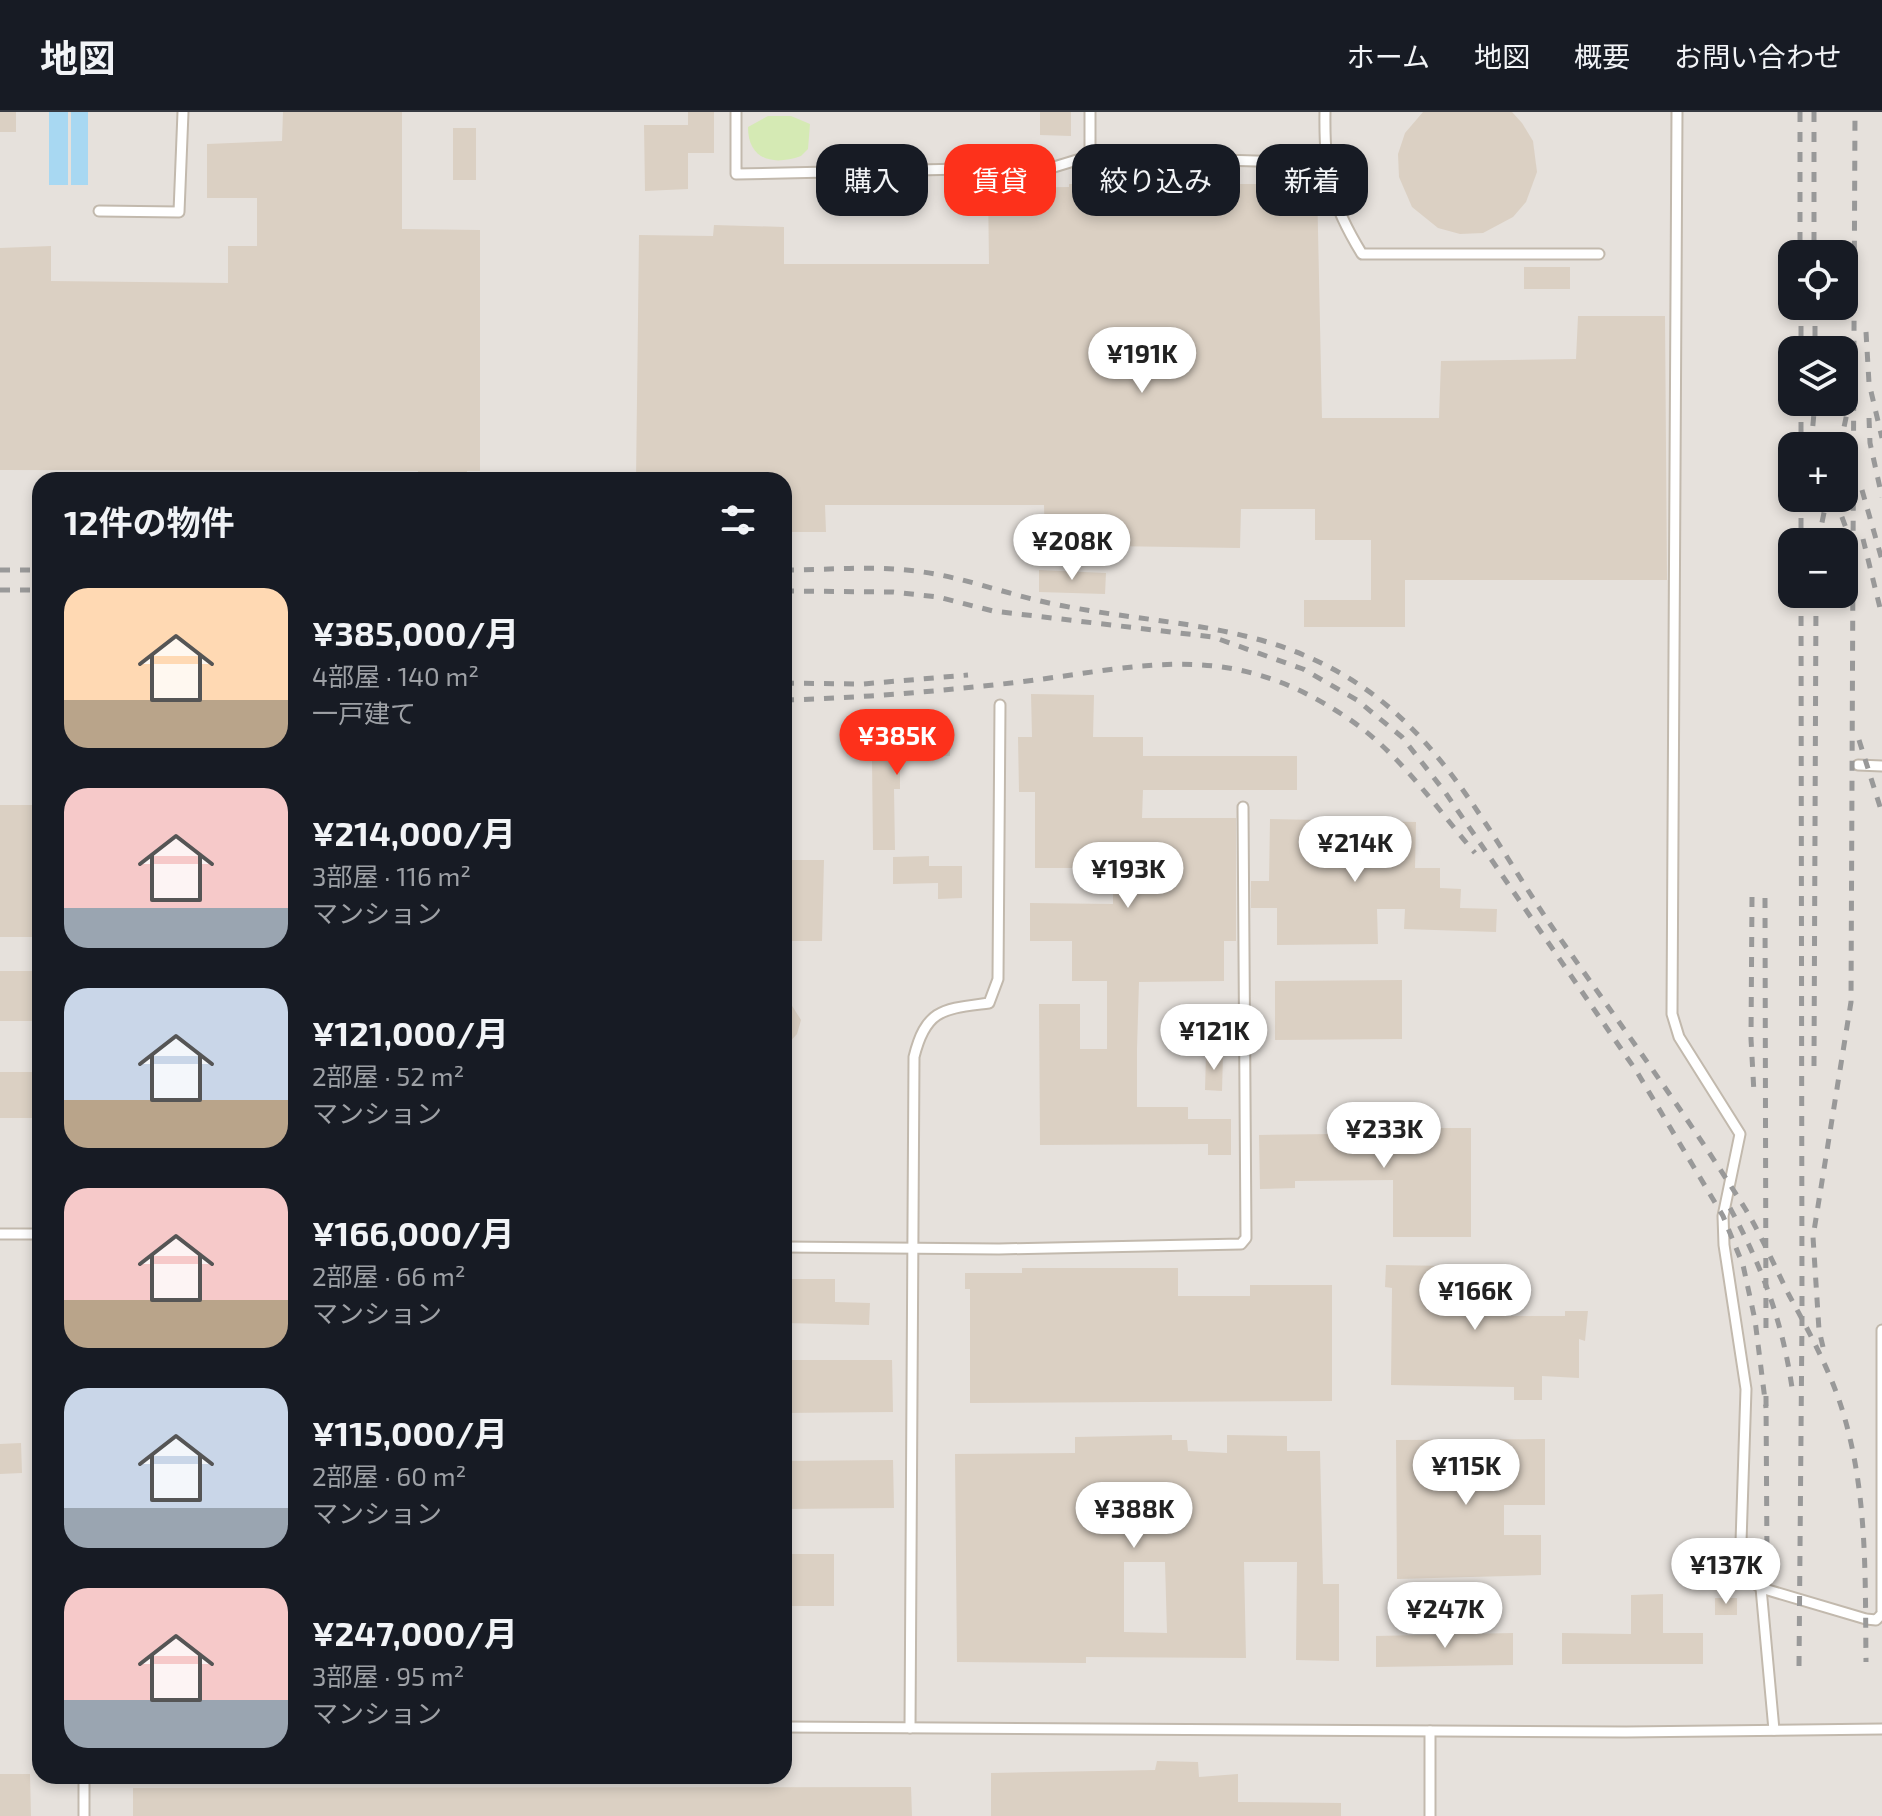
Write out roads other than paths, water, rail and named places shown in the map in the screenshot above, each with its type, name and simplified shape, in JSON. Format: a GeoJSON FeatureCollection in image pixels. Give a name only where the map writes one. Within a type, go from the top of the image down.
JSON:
{"type":"FeatureCollection","features":[{"type":"Feature","properties":{"kind":"lane"},"geometry":{"type":"LineString","coordinates":[[99,211],[179,212],[183,112]]}},
{"type":"Feature","properties":{"kind":"lane"},"geometry":{"type":"LineString","coordinates":[[736,112],[736,174],[1054,167],[1072,162]]}},
{"type":"Feature","properties":{"kind":"lane"},"geometry":{"type":"LineString","coordinates":[[1090,112],[1090,144]]}},
{"type":"Feature","properties":{"kind":"lane"},"geometry":{"type":"LineString","coordinates":[[1324,144],[1325,112]]}},
{"type":"Feature","properties":{"kind":"lane"},"geometry":{"type":"LineString","coordinates":[[1677,112],[1672,1014],[1679,1037],[1740,1134],[1723,1216],[1724,1245],[1746,1389],[1740,1573],[1761,1588],[1876,1620],[1882,1613],[1882,1330]]}},
{"type":"Feature","properties":{"kind":"lane"},"geometry":{"type":"LineString","coordinates":[[1340,216],[1362,254],[1599,254]]}},
{"type":"Feature","properties":{"kind":"lane"},"geometry":{"type":"LineString","coordinates":[[910,1728],[914,1057],[921,1030],[943,1009],[989,1003],[998,979],[1000,705]]}},
{"type":"Feature","properties":{"kind":"lane"},"geometry":{"type":"LineString","coordinates":[[1858,765],[1882,766]]}},
{"type":"Feature","properties":{"kind":"lane"},"geometry":{"type":"LineString","coordinates":[[792,1247],[999,1249],[1241,1244],[1246,1238],[1243,807]]}},
{"type":"Feature","properties":{"kind":"lane"},"geometry":{"type":"LineString","coordinates":[[0,1234],[32,1234]]}},
{"type":"Feature","properties":{"kind":"lane"},"geometry":{"type":"LineString","coordinates":[[1761,1588],[1774,1730]]}},
{"type":"Feature","properties":{"kind":"lane"},"geometry":{"type":"LineString","coordinates":[[792,1727],[1430,1731],[1882,1729]]}},
{"type":"Feature","properties":{"kind":"lane"},"geometry":{"type":"LineString","coordinates":[[1430,1731],[1430,1816]]}},
{"type":"Feature","properties":{"kind":"lane"},"geometry":{"type":"LineString","coordinates":[[84,1784],[84,1816]]}},
{"type":"Feature","properties":{"kind":"water"},"geometry":{"type":"Polygon","coordinates":[[[49,112],[68,112],[68,185],[49,185],[49,112]]]}},
{"type":"Feature","properties":{"kind":"water"},"geometry":{"type":"Polygon","coordinates":[[[71,112],[88,112],[88,185],[71,185],[71,112]]]}},
{"type":"Feature","properties":{"kind":"railway"},"geometry":{"type":"LineString","coordinates":[[1800,112],[1800,240]]}},
{"type":"Feature","properties":{"kind":"railway"},"geometry":{"type":"LineString","coordinates":[[1814,112],[1814,240]]}},
{"type":"Feature","properties":{"kind":"railway"},"geometry":{"type":"LineString","coordinates":[[1823,1347],[1819,1330],[1813,1237],[1851,1002],[1855,112]]}},
{"type":"Feature","properties":{"kind":"railway"},"geometry":{"type":"LineString","coordinates":[[1801,320],[1801,336]]}},
{"type":"Feature","properties":{"kind":"railway"},"geometry":{"type":"LineString","coordinates":[[1815,320],[1815,336]]}},
{"type":"Feature","properties":{"kind":"railway"},"geometry":{"type":"LineString","coordinates":[[1866,332],[1869,383],[1882,438]]}},
{"type":"Feature","properties":{"kind":"railway"},"geometry":{"type":"LineString","coordinates":[[1801,416],[1801,432]]}},
{"type":"Feature","properties":{"kind":"railway"},"geometry":{"type":"LineString","coordinates":[[1812,432],[1814,416]]}},
{"type":"Feature","properties":{"kind":"railway"},"geometry":{"type":"LineString","coordinates":[[1843,432],[1846,416]]}},
{"type":"Feature","properties":{"kind":"railway"},"geometry":{"type":"LineString","coordinates":[[1869,418],[1870,443],[1882,497]]}},
{"type":"Feature","properties":{"kind":"railway"},"geometry":{"type":"LineString","coordinates":[[1862,490],[1882,560]]}},
{"type":"Feature","properties":{"kind":"railway"},"geometry":{"type":"LineString","coordinates":[[1801,512],[1801,528]]}},
{"type":"Feature","properties":{"kind":"railway"},"geometry":{"type":"LineString","coordinates":[[1821,528],[1824,512]]}},
{"type":"Feature","properties":{"kind":"railway"},"geometry":{"type":"LineString","coordinates":[[1840,512],[1846,528]]}},
{"type":"Feature","properties":{"kind":"railway"},"geometry":{"type":"LineString","coordinates":[[1863,539],[1882,616]]}},
{"type":"Feature","properties":{"kind":"railway"},"geometry":{"type":"LineString","coordinates":[[792,570],[871,568],[923,572],[1049,603],[1250,637],[1288,649],[1364,688],[1394,711],[1421,738],[1468,797],[1550,924],[1723,1173],[1758,1231],[1822,1358],[1848,1429],[1860,1495],[1865,1561],[1866,1662]]}},
{"type":"Feature","properties":{"kind":"railway"},"geometry":{"type":"LineString","coordinates":[[0,570],[32,570]]}},
{"type":"Feature","properties":{"kind":"railway"},"geometry":{"type":"LineString","coordinates":[[0,590],[32,590]]}},
{"type":"Feature","properties":{"kind":"railway"},"geometry":{"type":"LineString","coordinates":[[792,591],[893,592],[938,597],[993,611],[1213,637],[1303,669],[1357,700],[1402,737],[1445,792],[1637,1072],[1723,1216],[1743,1265],[1755,1320],[1766,1408]]}},
{"type":"Feature","properties":{"kind":"railway"},"geometry":{"type":"LineString","coordinates":[[1799,1666],[1801,608]]}},
{"type":"Feature","properties":{"kind":"railway"},"geometry":{"type":"LineString","coordinates":[[1814,1066],[1816,608]]}},
{"type":"Feature","properties":{"kind":"railway"},"geometry":{"type":"LineString","coordinates":[[792,700],[931,691],[1149,665],[1225,667],[1264,676],[1304,692],[1365,731],[1415,780],[1475,853]]}},
{"type":"Feature","properties":{"kind":"railway"},"geometry":{"type":"LineString","coordinates":[[792,683],[863,684],[968,675]]}},
{"type":"Feature","properties":{"kind":"railway"},"geometry":{"type":"LineString","coordinates":[[1859,740],[1882,813]]}},
{"type":"Feature","properties":{"kind":"railway"},"geometry":{"type":"LineString","coordinates":[[1752,897],[1751,1039],[1754,1093]]}},
{"type":"Feature","properties":{"kind":"railway"},"geometry":{"type":"LineString","coordinates":[[1765,898],[1766,1336]]}},
{"type":"Feature","properties":{"kind":"railway"},"geometry":{"type":"LineString","coordinates":[[1730,1208],[1752,1253],[1778,1321],[1793,1395]]}},
{"type":"Feature","properties":{"kind":"railway"},"geometry":{"type":"LineString","coordinates":[[1766,1396],[1767,1560]]}}]}
